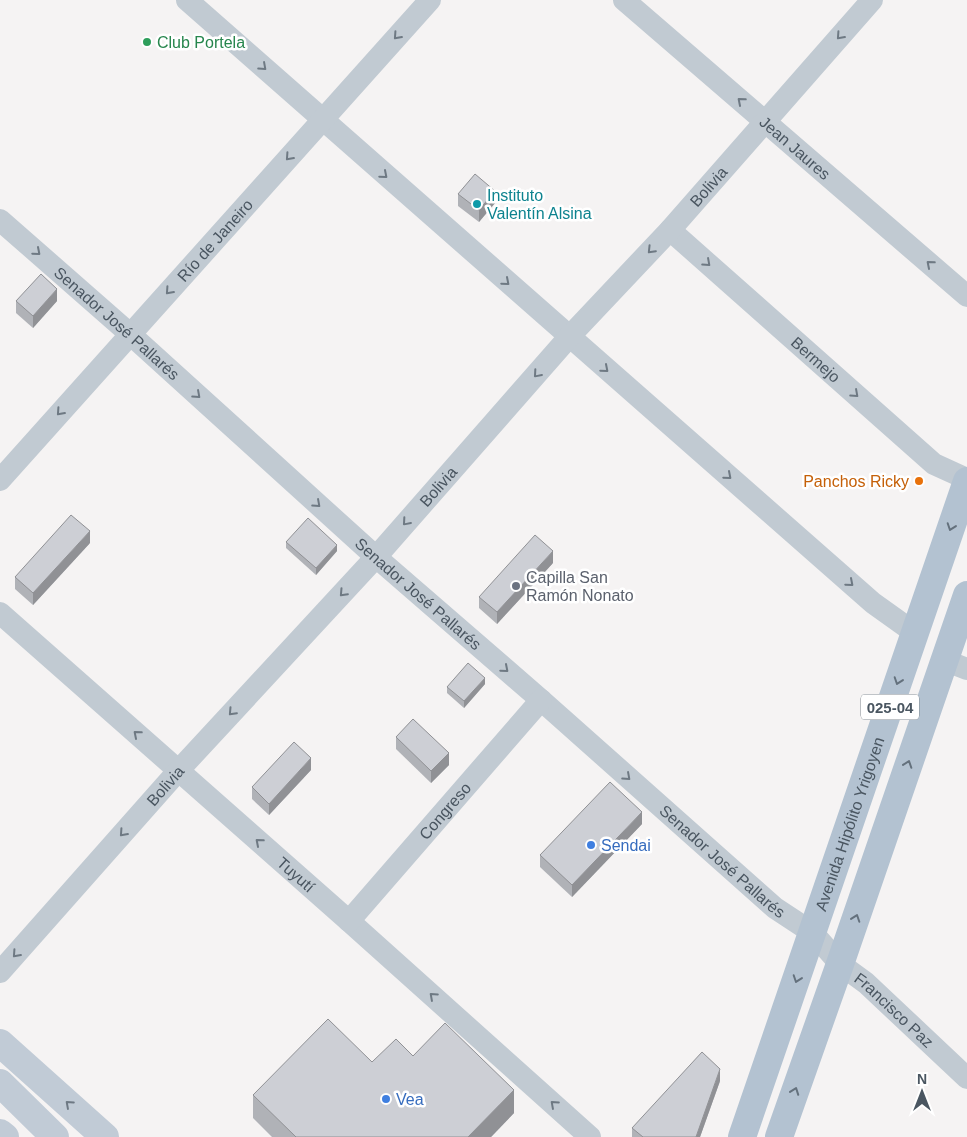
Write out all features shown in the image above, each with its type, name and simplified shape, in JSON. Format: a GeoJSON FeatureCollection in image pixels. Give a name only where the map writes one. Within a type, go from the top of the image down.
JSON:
{"type":"FeatureCollection","features":[{"type":"Feature","properties":{"kind":"main road","name":"Avenida Hipólito Yrigoyen"},"geometry":{"type":"LineString","coordinates":[[742,1137],[967,480]]}},
{"type":"Feature","properties":{"kind":"main road","name":"025-04"},"geometry":{"type":"LineString","coordinates":[[779,1137],[840,964],[956,665],[967,595]]}},
{"type":"Feature","properties":{"kind":"main road"},"geometry":{"type":"LineString","coordinates":[[0,1042],[105,1137]]}},
{"type":"Feature","properties":{"kind":"main road"},"geometry":{"type":"LineString","coordinates":[[0,1083],[55,1137]]}},
{"type":"Feature","properties":{"kind":"main road"},"geometry":{"type":"LineString","coordinates":[[0,1088],[22,1106]]}},
{"type":"Feature","properties":{"kind":"main road"},"geometry":{"type":"LineString","coordinates":[[0,1132],[5,1137]]}},
{"type":"Feature","properties":{"kind":"street"},"geometry":{"type":"LineString","coordinates":[[187,0],[873,603],[915,633]]}},
{"type":"Feature","properties":{"kind":"street","name":"Río de Janeiro"},"geometry":{"type":"LineString","coordinates":[[0,480],[430,0]]}},
{"type":"Feature","properties":{"kind":"street","name":"Jean Jaures"},"geometry":{"type":"LineString","coordinates":[[624,0],[967,296]]}},
{"type":"Feature","properties":{"kind":"street","name":"Bolivia"},"geometry":{"type":"LineString","coordinates":[[0,972],[178,771],[376,557],[569,337],[670,230],[872,0]]}},
{"type":"Feature","properties":{"kind":"street","name":"Senador José Pallarés"},"geometry":{"type":"LineString","coordinates":[[0,220],[130,334],[376,557],[541,700],[775,908],[813,933],[840,964]]}},
{"type":"Feature","properties":{"kind":"street","name":"Bermejo"},"geometry":{"type":"LineString","coordinates":[[670,230],[934,464],[967,480]]}},
{"type":"Feature","properties":{"kind":"street","name":"Tuyutí"},"geometry":{"type":"LineString","coordinates":[[0,613],[590,1137]]}},
{"type":"Feature","properties":{"kind":"street","name":"Congreso"},"geometry":{"type":"LineString","coordinates":[[349,921],[541,700]]}},
{"type":"Feature","properties":{"kind":"street","name":"Francisco Paz"},"geometry":{"type":"LineString","coordinates":[[840,964],[866,983],[967,1078]]}},
{"type":"Feature","properties":{"kind":"building"},"geometry":{"type":"Polygon","coordinates":[[[475,174],[495,191],[479,210],[458,194],[475,174]]]}},
{"type":"Feature","properties":{"kind":"building"},"geometry":{"type":"Polygon","coordinates":[[[41,274],[57,289],[33,316],[16,301],[41,274]]]}},
{"type":"Feature","properties":{"kind":"building"},"geometry":{"type":"Polygon","coordinates":[[[71,515],[90,531],[33,593],[15,577],[71,515]]]}},
{"type":"Feature","properties":{"kind":"building"},"geometry":{"type":"Polygon","coordinates":[[[308,518],[337,545],[316,568],[286,542],[308,518]]]}},
{"type":"Feature","properties":{"kind":"building"},"geometry":{"type":"Polygon","coordinates":[[[535,535],[553,551],[497,612],[479,597],[535,535]]]}},
{"type":"Feature","properties":{"kind":"building"},"geometry":{"type":"Polygon","coordinates":[[[468,663],[485,678],[464,701],[447,687],[468,663]]]}},
{"type":"Feature","properties":{"kind":"building"},"geometry":{"type":"Polygon","coordinates":[[[413,719],[449,753],[431,771],[396,737],[413,719]]]}},
{"type":"Feature","properties":{"kind":"building"},"geometry":{"type":"Polygon","coordinates":[[[294,742],[311,758],[269,804],[252,787],[294,742]]]}},
{"type":"Feature","properties":{"kind":"building","name":"Sendai"},"geometry":{"type":"Polygon","coordinates":[[[610,782],[642,812],[572,885],[540,855],[610,782]]]}},
{"type":"Feature","properties":{"kind":"building","name":"Vea"},"geometry":{"type":"Polygon","coordinates":[[[328,1019],[372,1062],[396,1039],[413,1056],[445,1023],[514,1090],[468,1137],[296,1137],[253,1095],[328,1019]]]}},
{"type":"Feature","properties":{"kind":"building"},"geometry":{"type":"Polygon","coordinates":[[[702,1052],[720,1069],[696,1137],[643,1137],[632,1128],[702,1052]]]}},
{"type":"Feature","properties":{"kind":"place","name":"Club Portela"},"geometry":{"type":"Point","coordinates":[147,42]}},
{"type":"Feature","properties":{"kind":"place","name":"Instituto Valentín Alsina"},"geometry":{"type":"Point","coordinates":[477,204]}},
{"type":"Feature","properties":{"kind":"place","name":"Panchos Ricky"},"geometry":{"type":"Point","coordinates":[919,481]}},
{"type":"Feature","properties":{"kind":"place","name":"Capilla San Ramón Nonato"},"geometry":{"type":"Point","coordinates":[516,586]}},
{"type":"Feature","properties":{"kind":"place","name":"Sendai"},"geometry":{"type":"Point","coordinates":[591,845]}},
{"type":"Feature","properties":{"kind":"place","name":"Vea"},"geometry":{"type":"Point","coordinates":[386,1099]}}]}
